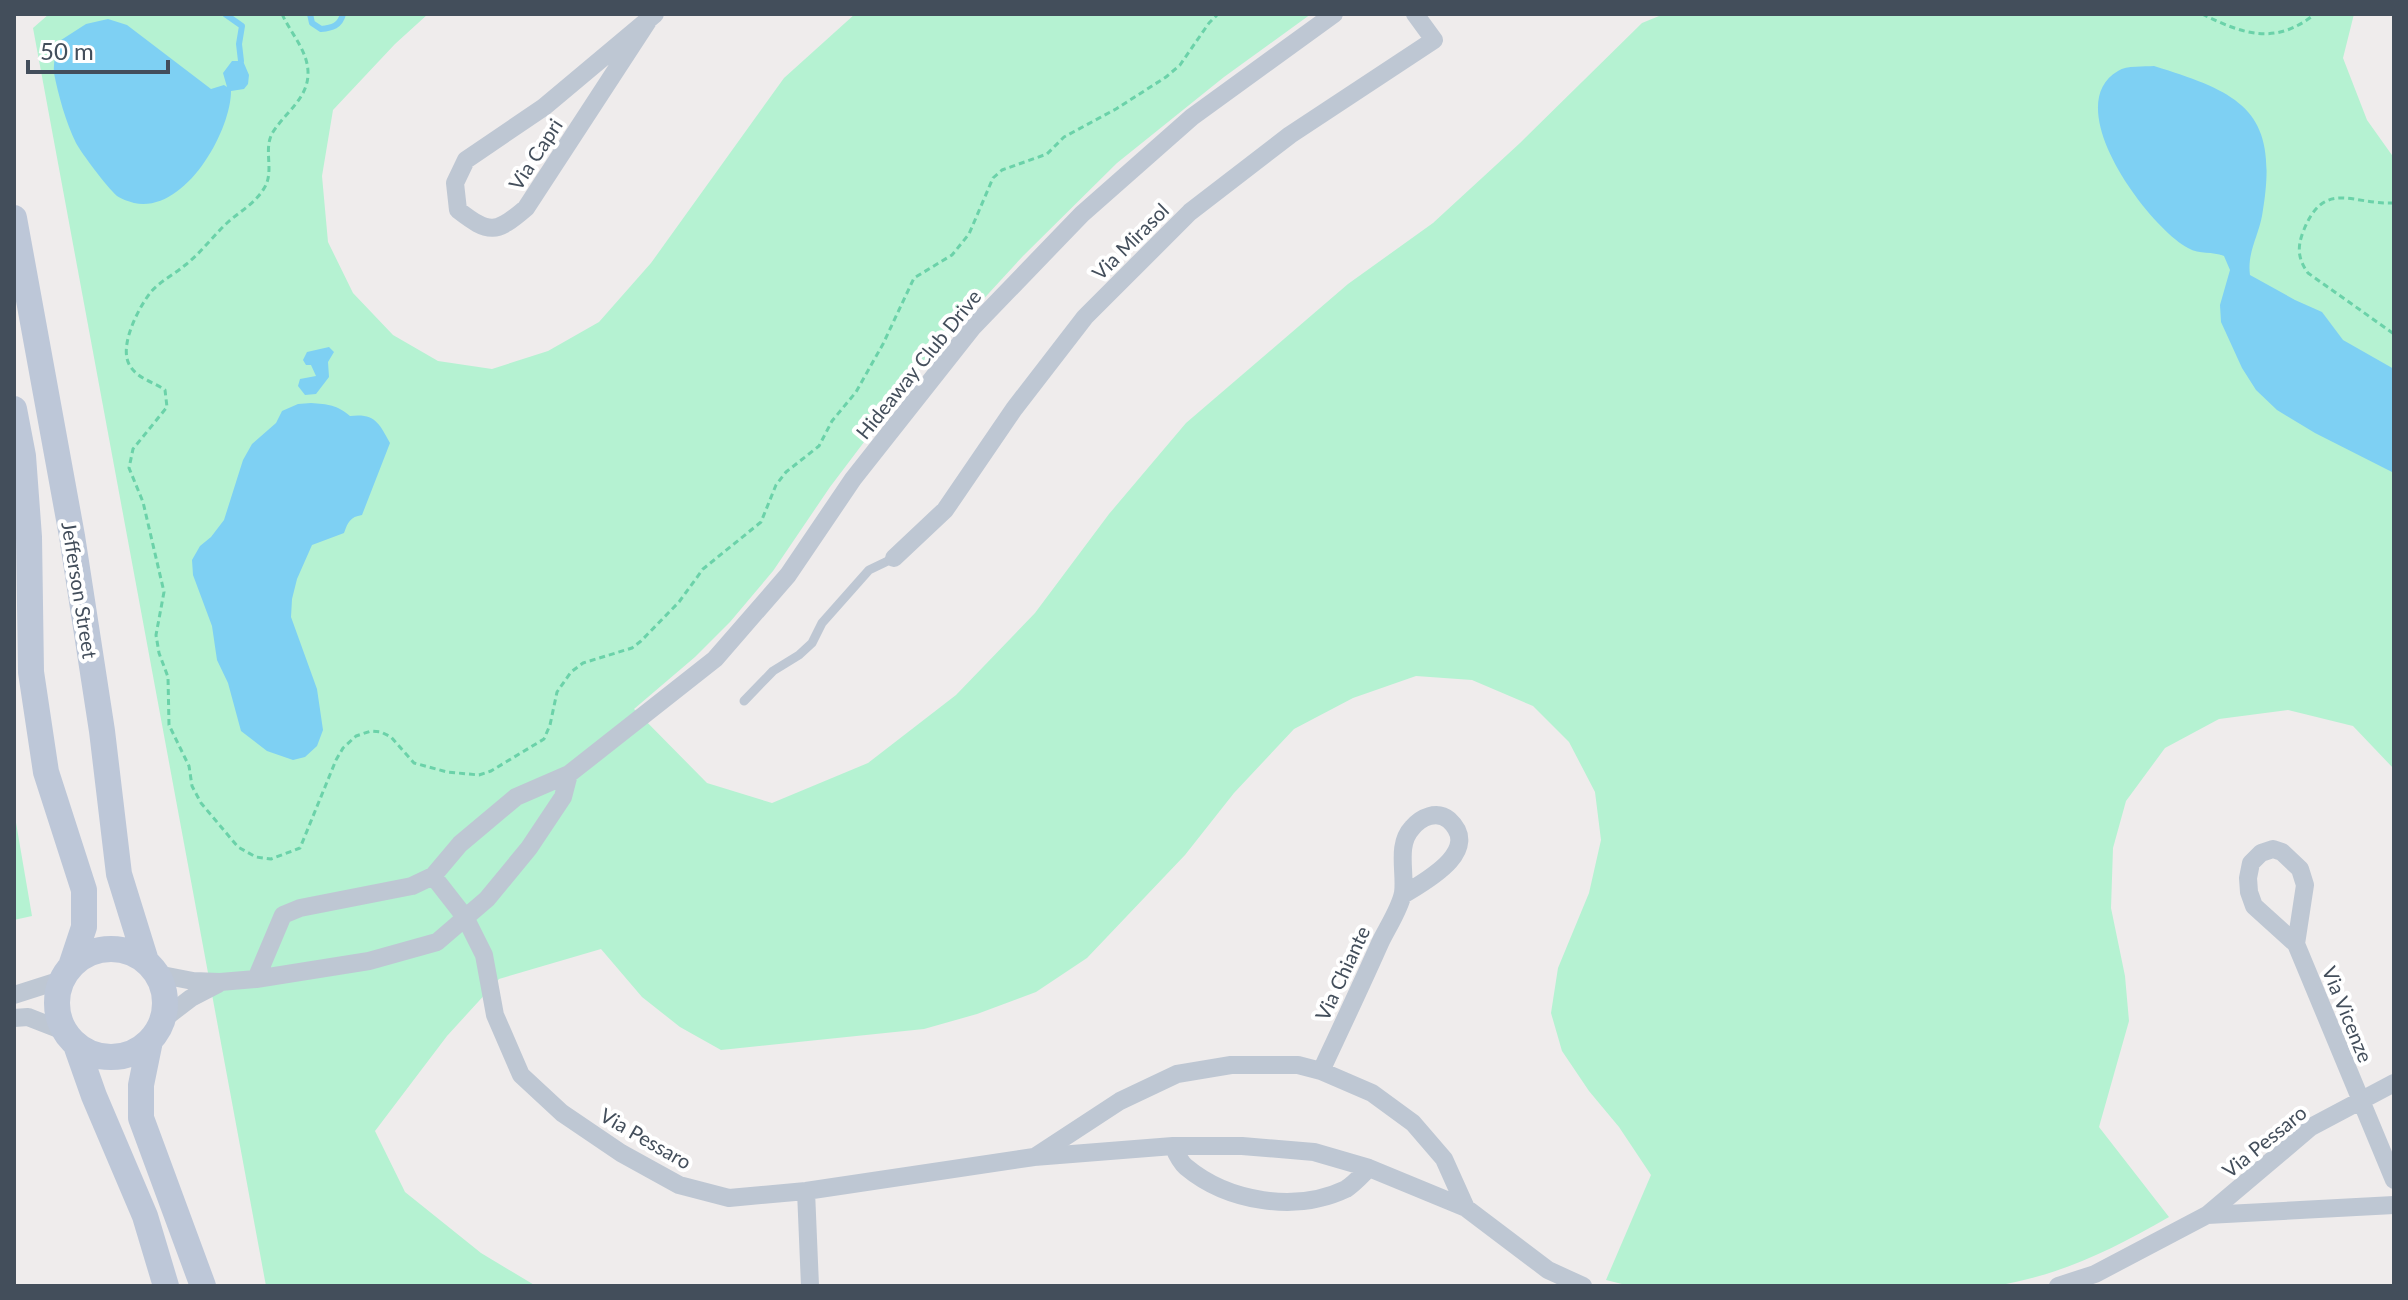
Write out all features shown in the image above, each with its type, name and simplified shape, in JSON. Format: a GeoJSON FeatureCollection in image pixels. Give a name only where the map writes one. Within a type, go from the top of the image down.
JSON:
{"type":"FeatureCollection","features":[{"type":"Feature","properties":{"kind":"main road","name":"Jefferson Street"},"geometry":{"type":"LineString","coordinates":[[14,218],[72,536],[102,731],[119,874],[152,968]]}},
{"type":"Feature","properties":{"kind":"main road","name":"Jefferson Street"},"geometry":{"type":"LineString","coordinates":[[14,409],[23,456],[29,537],[31,672],[46,772],[84,890],[84,927],[66,973]]}},
{"type":"Feature","properties":{"kind":"main road"},"geometry":{"type":"LineString","coordinates":[[70,1038],[91,1054],[109,1058],[128,1056],[144,1047],[157,1034],[165,1018],[166,999],[152,968],[137,955],[120,949],[102,949],[86,955],[66,973],[57,1006],[70,1038],[94,1096],[145,1216],[166,1286]]}},
{"type":"Feature","properties":{"kind":"main road"},"geometry":{"type":"LineString","coordinates":[[150,1041],[141,1085],[141,1118],[203,1286]]}},
{"type":"Feature","properties":{"kind":"street","name":"Hideaway Club Drive"},"geometry":{"type":"LineString","coordinates":[[433,876],[460,844],[516,797],[569,774],[715,659],[788,575],[853,479],[973,327],[1082,214],[1192,117],[1334,14]]}},
{"type":"Feature","properties":{"kind":"street","name":"Via Mirasol"},"geometry":{"type":"LineString","coordinates":[[894,558],[945,510],[1014,409],[1085,317],[1190,212],[1290,135],[1434,40],[1415,14]]}},
{"type":"Feature","properties":{"kind":"street","name":"Via Capri"},"geometry":{"type":"LineString","coordinates":[[652,17],[526,208],[505,226],[492,227],[480,227],[458,210],[455,183],[466,160],[544,107],[652,17]]}},
{"type":"Feature","properties":{"kind":"street","name":"Hideaway Club Drive"},"geometry":{"type":"LineString","coordinates":[[152,968],[193,981],[256,979],[369,961],[437,942],[487,899],[529,848],[563,797],[569,774]]}},
{"type":"Feature","properties":{"kind":"street","name":"Via Vicenze"},"geometry":{"type":"LineString","coordinates":[[2296,944],[2305,885],[2300,869],[2282,852],[2273,849],[2261,853],[2251,863],[2249,892],[2254,906],[2296,944],[2394,1180]]}},
{"type":"Feature","properties":{"kind":"street"},"geometry":{"type":"LineString","coordinates":[[256,979],[283,915],[300,908],[412,886],[433,876]]}},
{"type":"Feature","properties":{"kind":"street","name":"Via Pessaro"},"geometry":{"type":"LineString","coordinates":[[433,876],[465,917],[484,955],[495,1015],[521,1075],[562,1113],[621,1153],[679,1185],[729,1198],[806,1191],[1034,1157],[1173,1146],[1242,1146],[1314,1152],[1369,1168],[1466,1208],[1548,1270],[1583,1286]]}},
{"type":"Feature","properties":{"kind":"street","name":"Via Chiante"},"geometry":{"type":"LineString","coordinates":[[1321,1071],[1403,895]]}},
{"type":"Feature","properties":{"kind":"street"},"geometry":{"type":"LineString","coordinates":[[14,995],[66,973]]}},
{"type":"Feature","properties":{"kind":"street","name":"Hideaway Club Drive"},"geometry":{"type":"LineString","coordinates":[[165,1018],[191,998],[220,982]]}},
{"type":"Feature","properties":{"kind":"street"},"geometry":{"type":"LineString","coordinates":[[14,1018],[28,1017],[70,1038]]}},
{"type":"Feature","properties":{"kind":"street","name":"Via Pessaro"},"geometry":{"type":"LineString","coordinates":[[1034,1157],[1120,1101],[1177,1074],[1231,1065],[1298,1065],[1321,1071],[1372,1093],[1413,1123],[1444,1159],[1466,1208]]}},
{"type":"Feature","properties":{"kind":"street","name":"Via Pessaro"},"geometry":{"type":"LineString","coordinates":[[2058,1286],[2077,1283],[2207,1215],[2311,1127],[2394,1083]]}},
{"type":"Feature","properties":{"kind":"street"},"geometry":{"type":"LineString","coordinates":[[1173,1146],[1184,1166],[1220,1188],[1268,1202],[1315,1199],[1348,1188],[1369,1168]]}},
{"type":"Feature","properties":{"kind":"street"},"geometry":{"type":"LineString","coordinates":[[806,1191],[810,1286]]}},
{"type":"Feature","properties":{"kind":"street","name":"Via Pessaro"},"geometry":{"type":"LineString","coordinates":[[2207,1215],[2394,1205]]}},
{"type":"Feature","properties":{"kind":"lane"},"geometry":{"type":"LineString","coordinates":[[744,701],[773,671],[812,643],[822,623],[869,570],[894,558]]}},
{"type":"Feature","properties":{"kind":"path"},"geometry":{"type":"LineString","coordinates":[[282,14],[301,49],[308,72],[304,92],[272,134],[268,146],[269,180],[263,191],[210,243],[153,290],[142,304],[127,349],[127,361],[132,370],[165,390],[168,399],[167,407],[133,449],[129,468],[143,502],[164,592],[156,635],[168,677],[169,725],[189,766],[192,786],[211,817],[238,847],[256,857],[271,859],[300,848],[336,760],[356,736],[371,731],[381,732],[391,737],[414,763],[447,772],[479,775],[544,739],[557,692],[571,672],[583,663],[632,648],[679,602],[703,569],[761,522],[776,485],[786,472],[819,446],[832,421],[856,392],[914,278],[952,255],[969,234],[993,178],[1002,170],[1047,154],[1064,137],[1166,77],[1180,65],[1203,30],[1218,14]]}},
{"type":"Feature","properties":{"kind":"path"},"geometry":{"type":"LineString","coordinates":[[2202,14],[2247,34],[2287,31],[2315,14]]}},
{"type":"Feature","properties":{"kind":"path"},"geometry":{"type":"LineString","coordinates":[[2394,203],[2329,198],[2319,204],[2310,217],[2298,247],[2300,262],[2308,273],[2394,334]]}},
{"type":"Feature","properties":{"kind":"green space"},"geometry":{"type":"Polygon","coordinates":[[[49,14],[428,14],[333,110],[322,176],[328,242],[353,293],[393,335],[438,361],[492,369],[548,351],[599,322],[651,263],[784,78],[855,14],[1311,14],[1224,77],[1117,163],[1023,256],[920,368],[830,487],[773,571],[730,622],[695,657],[634,709],[707,783],[772,803],[868,763],[956,695],[1035,613],[1109,514],[1186,423],[1348,284],[1433,223],[1642,23],[1664,14],[2354,14],[2343,58],[2367,120],[2394,158],[2394,769],[2353,726],[2288,710],[2219,719],[2165,748],[2126,801],[2113,848],[2111,908],[2125,976],[2129,1021],[2099,1127],[2169,1217],[2086,1259],[2021,1281],[1996,1286],[1630,1286],[1606,1280],[1651,1175],[1562,1051],[1551,1013],[1558,968],[1589,893],[1601,840],[1595,792],[1569,742],[1533,706],[1472,680],[1416,676],[1353,698],[1294,729],[1234,793],[1185,855],[1087,958],[1036,992],[977,1014],[924,1029],[721,1050],[680,1027],[642,997],[601,949],[499,979],[447,1036],[375,1131],[405,1192],[481,1253],[536,1286],[266,1286],[33,28],[49,14]]]}},
{"type":"Feature","properties":{"kind":"green space"},"geometry":{"type":"Polygon","coordinates":[[[14,811],[32,916],[14,920],[14,811]]]}},
{"type":"Feature","properties":{"kind":"water"},"geometry":{"type":"Polygon","coordinates":[[[108,19],[127,25],[211,89],[227,87],[223,73],[232,61],[243,61],[249,75],[244,89],[231,91],[223,127],[202,166],[171,196],[153,203],[125,200],[107,185],[76,143],[58,90],[54,69],[58,42],[86,24],[108,19]]]}},
{"type":"Feature","properties":{"kind":"water"},"geometry":{"type":"Polygon","coordinates":[[[2154,66],[2186,76],[2233,99],[2249,113],[2260,131],[2266,153],[2266,181],[2262,216],[2250,259],[2250,275],[2322,312],[2343,340],[2394,369],[2394,473],[2315,433],[2277,410],[2256,390],[2221,322],[2220,305],[2230,270],[2224,256],[2188,248],[2171,236],[2132,192],[2103,137],[2098,110],[2102,88],[2118,71],[2154,66]]]}},
{"type":"Feature","properties":{"kind":"water"},"geometry":{"type":"Polygon","coordinates":[[[329,347],[334,352],[328,362],[329,377],[316,394],[305,395],[298,386],[300,379],[316,376],[311,365],[306,365],[303,360],[307,352],[329,347]]]}},
{"type":"Feature","properties":{"kind":"water"},"geometry":{"type":"Polygon","coordinates":[[[311,403],[341,409],[350,416],[371,418],[390,443],[362,515],[350,521],[344,533],[312,545],[297,579],[291,617],[317,689],[323,730],[317,746],[305,757],[293,760],[267,751],[241,731],[228,683],[217,660],[212,626],[193,575],[192,560],[200,546],[224,520],[243,460],[252,444],[276,423],[282,411],[298,404],[311,403]]]}},
{"type":"Feature","properties":{"kind":"waterway"},"geometry":{"type":"LineString","coordinates":[[225,14],[242,26],[239,44],[241,61]]}},
{"type":"Feature","properties":{"kind":"waterway"},"geometry":{"type":"LineString","coordinates":[[310,14],[312,23],[321,29],[335,26],[343,14]]}}]}
